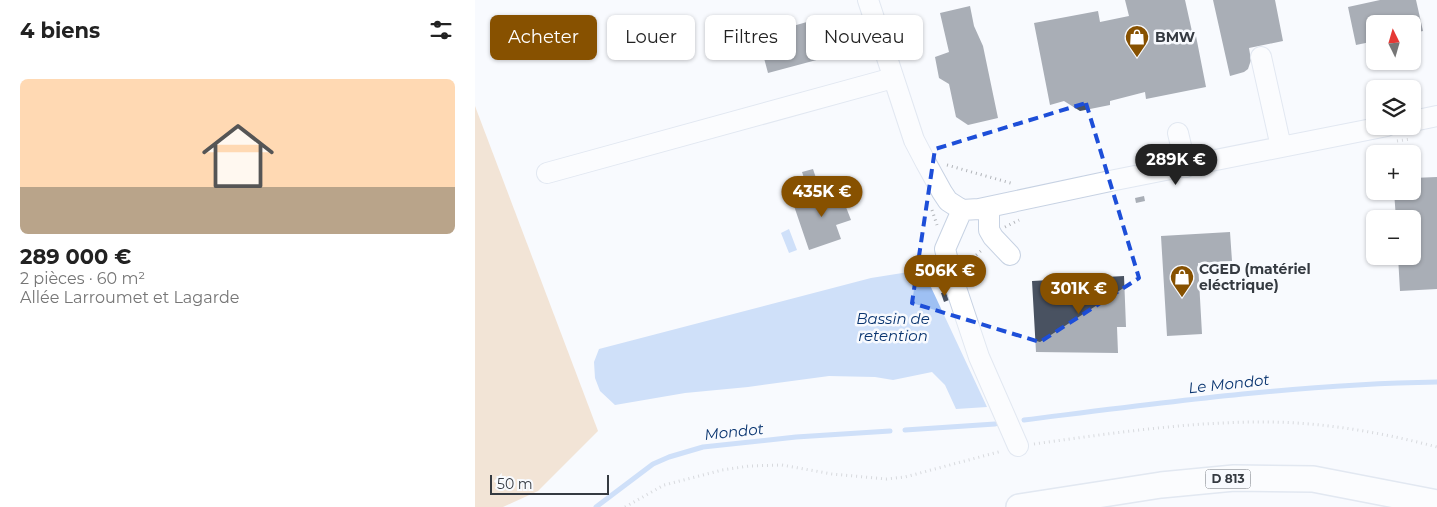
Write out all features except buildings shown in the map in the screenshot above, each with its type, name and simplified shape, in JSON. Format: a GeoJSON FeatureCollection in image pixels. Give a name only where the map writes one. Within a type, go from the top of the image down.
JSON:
{"type":"FeatureCollection","features":[{"type":"Feature","properties":{"kind":"main road","name":"D 813"},"geometry":{"type":"LineString","coordinates":[[1019,507],[1161,485],[1234,478],[1313,479],[1437,503]]}},
{"type":"Feature","properties":{"kind":"street"},"geometry":{"type":"LineString","coordinates":[[868,0],[914,140],[948,201],[962,210],[979,209],[1281,147],[1381,135]]}},
{"type":"Feature","properties":{"kind":"street"},"geometry":{"type":"LineString","coordinates":[[1261,57],[1281,147]]}},
{"type":"Feature","properties":{"kind":"street"},"geometry":{"type":"LineString","coordinates":[[547,173],[893,78]]}},
{"type":"Feature","properties":{"kind":"street"},"geometry":{"type":"LineString","coordinates":[[1421,125],[1437,116]]}},
{"type":"Feature","properties":{"kind":"street"},"geometry":{"type":"LineString","coordinates":[[1178,133],[1186,167]]}},
{"type":"Feature","properties":{"kind":"street"},"geometry":{"type":"LineString","coordinates":[[989,207],[989,230],[1010,255]]}},
{"type":"Feature","properties":{"kind":"street"},"geometry":{"type":"LineString","coordinates":[[962,210],[945,249],[952,277],[979,357],[1017,443]]}},
{"type":"Feature","properties":{"kind":"path"},"geometry":{"type":"LineString","coordinates":[[952,277],[1000,230],[1021,219]]}},
{"type":"Feature","properties":{"kind":"highlighted area"},"geometry":{"type":"Polygon","coordinates":[[[1086,103],[1139,278],[1040,342],[912,303],[935,149],[1086,103]]]}},
{"type":"Feature","properties":{"kind":"shaded area"},"geometry":{"type":"Polygon","coordinates":[[[475,106],[598,431],[538,491],[503,507],[475,507],[475,106]]]}},
{"type":"Feature","properties":{"kind":"water"},"geometry":{"type":"Polygon","coordinates":[[[789,229],[797,250],[789,253],[781,233],[789,229]]]}},
{"type":"Feature","properties":{"kind":"water","name":"Bassin de retention"},"geometry":{"type":"Polygon","coordinates":[[[915,271],[930,285],[987,407],[956,409],[945,385],[932,372],[893,380],[875,377],[829,376],[685,393],[615,405],[600,391],[595,378],[594,362],[599,349],[871,278],[915,271]]]}},
{"type":"Feature","properties":{"kind":"waterway","name":"Le Mondot"},"geometry":{"type":"LineString","coordinates":[[1024,420],[1282,390],[1437,382]]}},
{"type":"Feature","properties":{"kind":"waterway"},"geometry":{"type":"LineString","coordinates":[[905,430],[995,424]]}},
{"type":"Feature","properties":{"kind":"waterway","name":"Mondot"},"geometry":{"type":"LineString","coordinates":[[596,507],[653,464],[703,447],[796,437],[890,431]]}},
{"type":"Feature","properties":{"kind":"place","name":"BMW"},"geometry":{"type":"Point","coordinates":[1137,58]}},
{"type":"Feature","properties":{"kind":"place","name":"CGED (matériel eléctrique)"},"geometry":{"type":"Point","coordinates":[1182,298]}}]}
